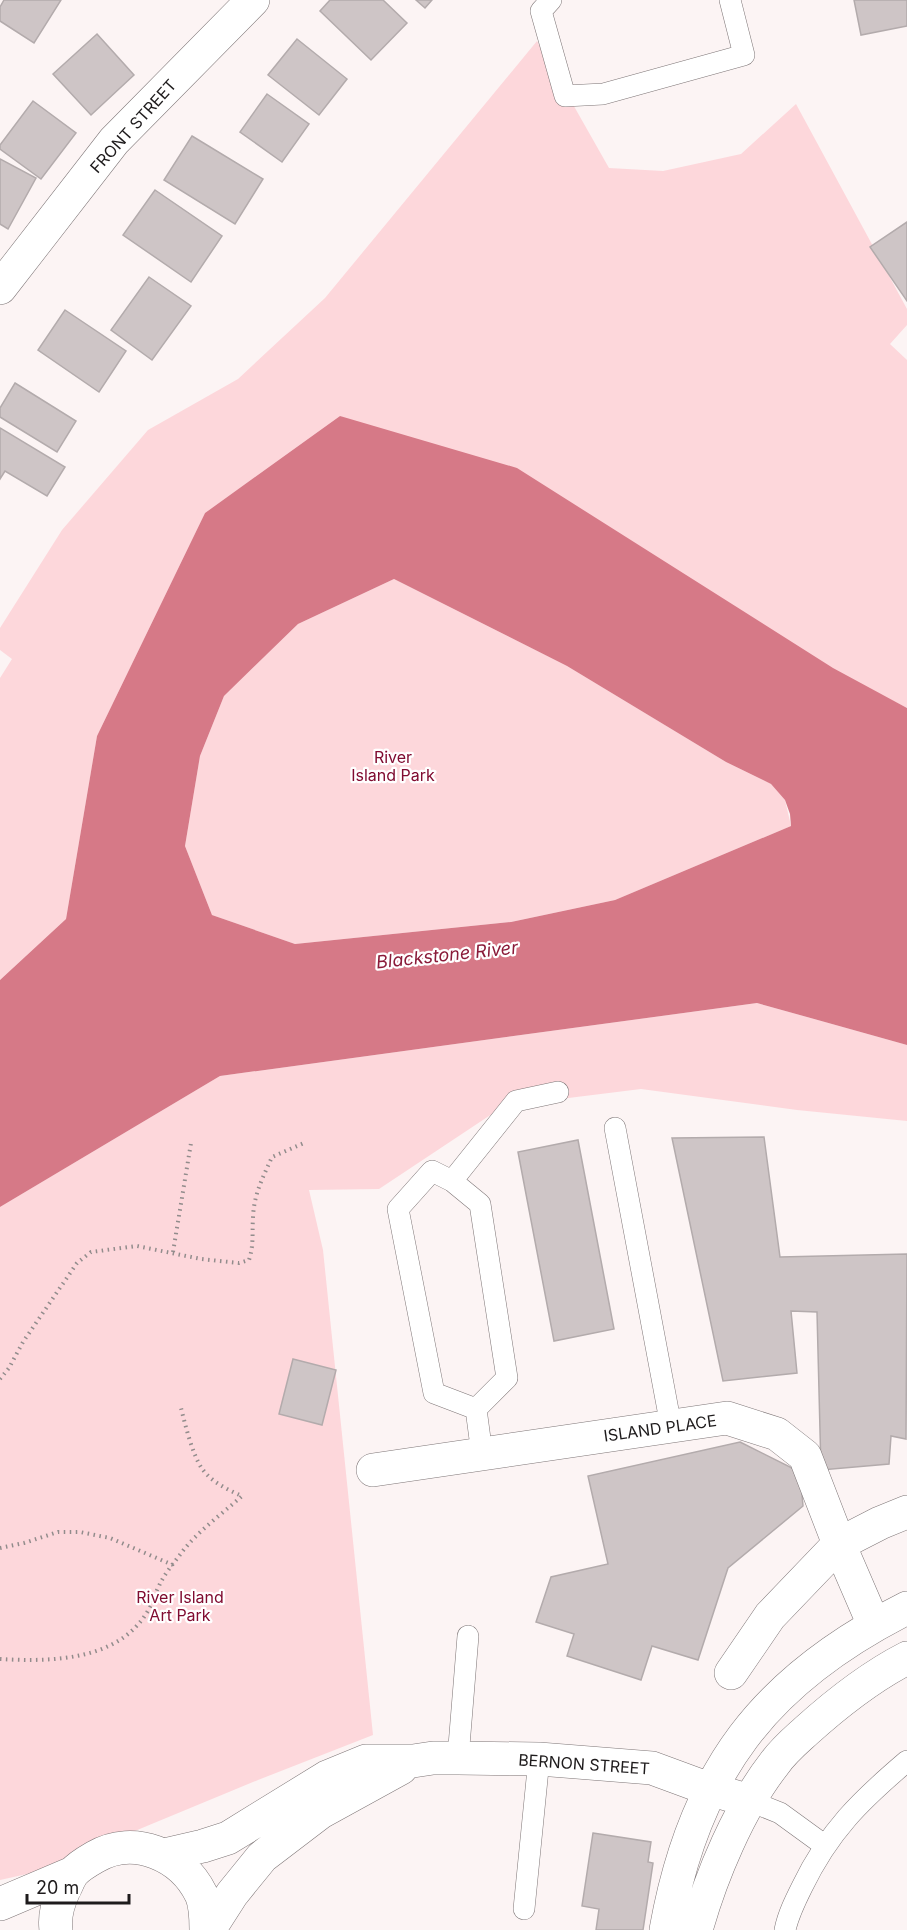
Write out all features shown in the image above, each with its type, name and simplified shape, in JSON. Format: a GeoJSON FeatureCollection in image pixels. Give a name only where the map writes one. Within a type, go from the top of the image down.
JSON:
{"type":"FeatureCollection","features":[{"type":"Feature","properties":{"kind":"main road","name":"FRONT STREET"},"geometry":{"type":"LineString","coordinates":[[0,288],[114,141],[253,0]]}},
{"type":"Feature","properties":{"kind":"main road","name":"ISLAND PLACE"},"geometry":{"type":"LineString","coordinates":[[374,1470],[727,1418],[777,1434],[805,1456],[874,1625]]}},
{"type":"Feature","properties":{"kind":"main road"},"geometry":{"type":"LineString","coordinates":[[731,1673],[770,1616],[839,1544],[907,1512]]}},
{"type":"Feature","properties":{"kind":"main road"},"geometry":{"type":"LineString","coordinates":[[666,1930],[680,1866],[709,1789],[733,1749],[789,1685],[828,1654],[874,1625],[907,1608]]}},
{"type":"Feature","properties":{"kind":"main road"},"geometry":{"type":"LineString","coordinates":[[696,1930],[707,1891],[728,1844],[750,1801],[779,1757],[807,1730],[853,1692],[907,1658]]}},
{"type":"Feature","properties":{"kind":"main road","name":"BERNON STREET"},"geometry":{"type":"LineString","coordinates":[[164,1855],[228,1838],[327,1777],[366,1761],[413,1761],[433,1758],[539,1759],[652,1768],[750,1801]]}},
{"type":"Feature","properties":{"kind":"main road","name":"BERNON STREET"},"geometry":{"type":"LineString","coordinates":[[208,1930],[232,1894],[262,1857],[321,1812],[413,1761]]}},
{"type":"Feature","properties":{"kind":"main road"},"geometry":{"type":"LineString","coordinates":[[0,1904],[73,1873],[102,1853],[133,1847],[164,1855],[179,1865],[191,1878],[201,1895],[208,1930]]}},
{"type":"Feature","properties":{"kind":"main road"},"geometry":{"type":"LineString","coordinates":[[56,1930],[58,1902],[73,1873]]}},
{"type":"Feature","properties":{"kind":"lane"},"geometry":{"type":"LineString","coordinates":[[551,0],[541,11],[565,96],[603,94],[744,56],[730,0]]}},
{"type":"Feature","properties":{"kind":"lane"},"geometry":{"type":"LineString","coordinates":[[452,1181],[516,1101],[558,1092]]}},
{"type":"Feature","properties":{"kind":"lane"},"geometry":{"type":"LineString","coordinates":[[615,1128],[671,1426]]}},
{"type":"Feature","properties":{"kind":"lane"},"geometry":{"type":"LineString","coordinates":[[432,1171],[452,1181],[480,1204],[507,1378],[477,1409],[434,1393],[398,1209],[432,1171]]}},
{"type":"Feature","properties":{"kind":"lane"},"geometry":{"type":"LineString","coordinates":[[477,1409],[482,1454]]}},
{"type":"Feature","properties":{"kind":"lane"},"geometry":{"type":"LineString","coordinates":[[458,1758],[468,1636]]}},
{"type":"Feature","properties":{"kind":"lane"},"geometry":{"type":"LineString","coordinates":[[524,1909],[539,1759]]}},
{"type":"Feature","properties":{"kind":"lane"},"geometry":{"type":"LineString","coordinates":[[785,1930],[795,1900],[824,1845],[855,1807],[907,1761]]}},
{"type":"Feature","properties":{"kind":"lane"},"geometry":{"type":"LineString","coordinates":[[750,1801],[785,1816],[824,1845]]}},
{"type":"Feature","properties":{"kind":"path"},"geometry":{"type":"LineString","coordinates":[[173,1252],[191,1143]]}},
{"type":"Feature","properties":{"kind":"path"},"geometry":{"type":"LineString","coordinates":[[0,1379],[77,1263],[91,1252],[137,1246],[201,1259],[239,1263],[249,1260],[254,1247],[253,1216],[257,1190],[272,1157],[304,1143]]}},
{"type":"Feature","properties":{"kind":"path"},"geometry":{"type":"LineString","coordinates":[[0,1659],[22,1661],[55,1659],[98,1652],[126,1638],[150,1608],[159,1585],[184,1550],[242,1496],[226,1489],[202,1470],[188,1437],[181,1408]]}},
{"type":"Feature","properties":{"kind":"path"},"geometry":{"type":"LineString","coordinates":[[0,1548],[57,1532],[80,1532],[110,1538],[173,1565]]}},
{"type":"Feature","properties":{"kind":"green space"},"geometry":{"type":"Polygon","coordinates":[[[537,41],[609,168],[663,171],[741,154],[796,104],[907,309],[907,325],[890,344],[907,360],[907,708],[340,416],[205,513],[97,736],[66,919],[0,980],[0,678],[12,659],[0,650],[0,628],[62,530],[148,430],[238,379],[325,298],[537,41]]]}},
{"type":"Feature","properties":{"kind":"green space","name":"River Island Park"},"geometry":{"type":"Polygon","coordinates":[[[394,579],[567,666],[726,762],[771,784],[785,800],[791,826],[615,900],[511,922],[295,944],[212,915],[185,846],[200,756],[224,696],[298,624],[394,579]]]}},
{"type":"Feature","properties":{"kind":"green space","name":"River Island Art Park"},"geometry":{"type":"Polygon","coordinates":[[[757,1003],[907,1045],[907,1121],[797,1110],[641,1089],[504,1106],[379,1189],[309,1190],[323,1250],[373,1735],[36,1872],[0,1880],[0,1207],[220,1076],[757,1003]]]}},
{"type":"Feature","properties":{"kind":"water","name":"Blackstone River"},"geometry":{"type":"Polygon","coordinates":[[[340,416],[517,468],[833,668],[907,708],[907,1045],[757,1003],[220,1076],[0,1207],[0,980],[66,919],[97,736],[205,513],[340,416]],[[394,579],[298,624],[224,696],[200,756],[185,846],[212,915],[295,944],[511,922],[615,900],[791,826],[785,800],[771,784],[726,762],[567,666],[394,579]]]}},
{"type":"Feature","properties":{"kind":"building"},"geometry":{"type":"Polygon","coordinates":[[[4,0],[61,0],[34,43],[0,21],[0,7],[4,0]]]}},
{"type":"Feature","properties":{"kind":"building"},"geometry":{"type":"Polygon","coordinates":[[[330,0],[383,0],[407,23],[371,60],[320,11],[330,0]]]}},
{"type":"Feature","properties":{"kind":"building"},"geometry":{"type":"Polygon","coordinates":[[[416,0],[432,0],[425,8],[416,0]]]}},
{"type":"Feature","properties":{"kind":"building"},"geometry":{"type":"Polygon","coordinates":[[[854,0],[907,0],[907,26],[861,35],[854,0]]]}},
{"type":"Feature","properties":{"kind":"building"},"geometry":{"type":"Polygon","coordinates":[[[97,34],[134,75],[91,115],[53,74],[97,34]]]}},
{"type":"Feature","properties":{"kind":"building"},"geometry":{"type":"Polygon","coordinates":[[[297,39],[347,79],[319,115],[268,75],[297,39]]]}},
{"type":"Feature","properties":{"kind":"building"},"geometry":{"type":"Polygon","coordinates":[[[267,94],[309,124],[282,162],[240,132],[267,94]]]}},
{"type":"Feature","properties":{"kind":"building"},"geometry":{"type":"Polygon","coordinates":[[[33,101],[76,133],[41,179],[0,149],[0,145],[33,101]]]}},
{"type":"Feature","properties":{"kind":"building"},"geometry":{"type":"Polygon","coordinates":[[[192,136],[263,179],[235,224],[164,180],[192,136]]]}},
{"type":"Feature","properties":{"kind":"building"},"geometry":{"type":"Polygon","coordinates":[[[0,159],[36,178],[8,229],[0,224],[0,159]]]}},
{"type":"Feature","properties":{"kind":"building"},"geometry":{"type":"Polygon","coordinates":[[[155,190],[222,236],[191,282],[123,235],[155,190]]]}},
{"type":"Feature","properties":{"kind":"building"},"geometry":{"type":"Polygon","coordinates":[[[907,222],[907,301],[870,247],[907,222]]]}},
{"type":"Feature","properties":{"kind":"building"},"geometry":{"type":"Polygon","coordinates":[[[149,277],[191,306],[152,360],[111,330],[149,277]]]}},
{"type":"Feature","properties":{"kind":"building"},"geometry":{"type":"Polygon","coordinates":[[[65,310],[126,351],[99,392],[38,350],[65,310]]]}},
{"type":"Feature","properties":{"kind":"building"},"geometry":{"type":"Polygon","coordinates":[[[15,383],[76,421],[57,452],[0,417],[0,408],[15,383]]]}},
{"type":"Feature","properties":{"kind":"building"},"geometry":{"type":"Polygon","coordinates":[[[0,428],[65,467],[47,496],[5,471],[0,479],[0,428]]]}},
{"type":"Feature","properties":{"kind":"building"},"geometry":{"type":"Polygon","coordinates":[[[764,1137],[780,1257],[907,1254],[906,1439],[891,1436],[889,1464],[821,1470],[817,1312],[791,1311],[797,1373],[723,1381],[672,1138],[764,1137]]]}},
{"type":"Feature","properties":{"kind":"building"},"geometry":{"type":"Polygon","coordinates":[[[578,1140],[614,1329],[554,1341],[518,1152],[578,1140]]]}},
{"type":"Feature","properties":{"kind":"building"},"geometry":{"type":"Polygon","coordinates":[[[293,1359],[336,1370],[322,1425],[279,1414],[293,1359]]]}},
{"type":"Feature","properties":{"kind":"building"},"geometry":{"type":"Polygon","coordinates":[[[740,1442],[800,1472],[803,1506],[728,1568],[698,1660],[652,1646],[641,1680],[567,1656],[574,1634],[536,1622],[551,1577],[608,1564],[588,1476],[740,1442]]]}},
{"type":"Feature","properties":{"kind":"building"},"geometry":{"type":"Polygon","coordinates":[[[593,1833],[651,1842],[648,1862],[653,1863],[643,1930],[596,1930],[599,1909],[582,1906],[593,1833]]]}}]}
